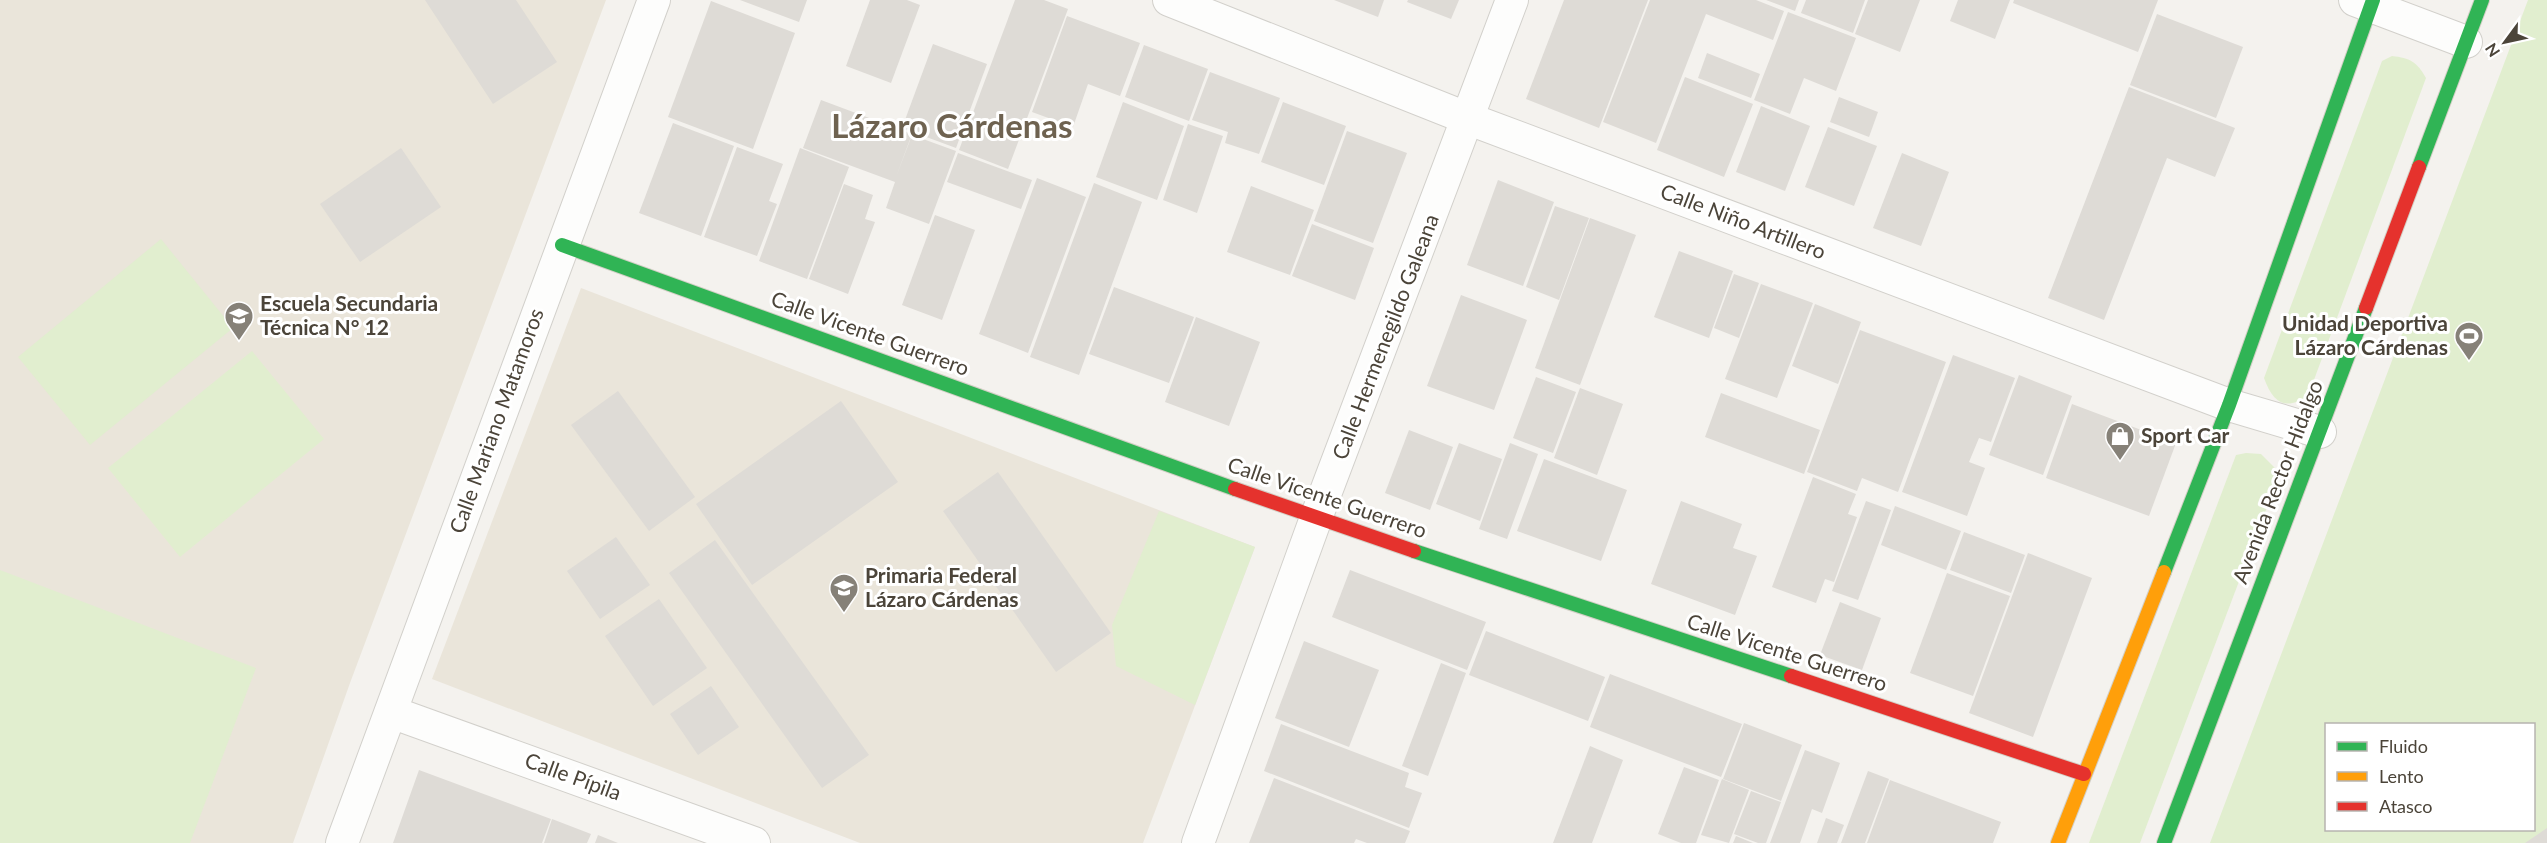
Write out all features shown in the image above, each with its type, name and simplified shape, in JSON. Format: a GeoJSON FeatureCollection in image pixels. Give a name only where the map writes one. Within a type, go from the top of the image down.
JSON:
{"type":"FeatureCollection","features":[{"type":"Feature","properties":{"kind":"street","name":"Calle Mariano Matamoros"},"geometry":{"type":"LineString","coordinates":[[342,843],[654,0]]}},
{"type":"Feature","properties":{"kind":"street","name":"Calle Niño Artillero"},"geometry":{"type":"LineString","coordinates":[[1170,0],[1469,119],[2229,405],[2320,432]]}},
{"type":"Feature","properties":{"kind":"street","name":"Calle Hermenegildo Galeana"},"geometry":{"type":"LineString","coordinates":[[1198,843],[1316,518],[1469,119],[1512,0]]}},
{"type":"Feature","properties":{"kind":"street","name":"Avenida Rector Hidalgo"},"geometry":{"type":"LineString","coordinates":[[2164,843],[2482,0]]}},
{"type":"Feature","properties":{"kind":"street"},"geometry":{"type":"LineString","coordinates":[[2058,843],[2229,405],[2367,2],[2466,42]]}},
{"type":"Feature","properties":{"kind":"street","name":"Calle Vicente Guerrero"},"geometry":{"type":"LineString","coordinates":[[562,245],[1316,518],[2084,774]]}},
{"type":"Feature","properties":{"kind":"street","name":"Calle Pípila"},"geometry":{"type":"LineString","coordinates":[[391,712],[754,843]]}},
{"type":"Feature","properties":{"kind":"shaded area","name":"Escuela Secundaria Técnica N° 12"},"geometry":{"type":"Polygon","coordinates":[[[0,0],[606,0],[350,683],[293,843],[0,843],[0,0]]]}},
{"type":"Feature","properties":{"kind":"shaded area","name":"Primaria Federal Lázaro Cárdenas"},"geometry":{"type":"Polygon","coordinates":[[[581,288],[1255,547],[1143,843],[860,843],[432,679],[581,288]]]}},
{"type":"Feature","properties":{"kind":"green space","name":"Unidad Deportiva Lázaro Cárdenas"},"geometry":{"type":"Polygon","coordinates":[[[2528,0],[2547,0],[2547,843],[2210,843],[2528,0]]]}},
{"type":"Feature","properties":{"kind":"green space"},"geometry":{"type":"Polygon","coordinates":[[[2392,56],[2412,62],[2426,78],[2308,396],[2293,403],[2281,402],[2271,393],[2264,378],[2382,61],[2392,56]]]}},
{"type":"Feature","properties":{"kind":"green space"},"geometry":{"type":"Polygon","coordinates":[[[161,239],[233,328],[90,445],[18,357],[161,239]]]}},
{"type":"Feature","properties":{"kind":"green space"},"geometry":{"type":"Polygon","coordinates":[[[252,351],[324,439],[180,557],[108,468],[252,351]]]}},
{"type":"Feature","properties":{"kind":"green space"},"geometry":{"type":"Polygon","coordinates":[[[2261,454],[2280,473],[2140,843],[2089,843],[2236,455],[2261,454]]]}},
{"type":"Feature","properties":{"kind":"green space"},"geometry":{"type":"Polygon","coordinates":[[[1159,511],[1255,547],[1195,705],[1116,666],[1112,625],[1159,511]]]}},
{"type":"Feature","properties":{"kind":"green space"},"geometry":{"type":"Polygon","coordinates":[[[0,570],[256,668],[190,843],[0,843],[0,570]]]}},
{"type":"Feature","properties":{"kind":"building"},"geometry":{"type":"Polygon","coordinates":[[[425,0],[516,0],[557,62],[493,104],[425,0]]]}},
{"type":"Feature","properties":{"kind":"building"},"geometry":{"type":"Polygon","coordinates":[[[740,0],[807,0],[799,22],[740,0]]]}},
{"type":"Feature","properties":{"kind":"building"},"geometry":{"type":"Polygon","coordinates":[[[870,0],[907,0],[920,5],[891,83],[846,66],[870,0]]]}},
{"type":"Feature","properties":{"kind":"building"},"geometry":{"type":"Polygon","coordinates":[[[1015,0],[1044,0],[1068,9],[1008,169],[959,150],[1015,0]]]}},
{"type":"Feature","properties":{"kind":"building"},"geometry":{"type":"Polygon","coordinates":[[[1334,0],[1384,0],[1378,17],[1334,0]]]}},
{"type":"Feature","properties":{"kind":"building"},"geometry":{"type":"Polygon","coordinates":[[[1408,0],[1459,0],[1451,19],[1407,2],[1408,0]]]}},
{"type":"Feature","properties":{"kind":"building"},"geometry":{"type":"Polygon","coordinates":[[[1564,0],[1648,0],[1599,128],[1526,99],[1564,0]]]}},
{"type":"Feature","properties":{"kind":"building"},"geometry":{"type":"Polygon","coordinates":[[[1650,0],[1756,0],[1784,11],[1773,40],[1706,14],[1656,143],[1603,122],[1650,0]]]}},
{"type":"Feature","properties":{"kind":"building"},"geometry":{"type":"Polygon","coordinates":[[[1766,0],[1799,0],[1795,11],[1766,0]]]}},
{"type":"Feature","properties":{"kind":"building"},"geometry":{"type":"Polygon","coordinates":[[[1806,0],[1865,0],[1853,33],[1801,13],[1806,0]]]}},
{"type":"Feature","properties":{"kind":"building"},"geometry":{"type":"Polygon","coordinates":[[[1868,0],[1920,0],[1900,52],[1855,34],[1868,0]]]}},
{"type":"Feature","properties":{"kind":"building"},"geometry":{"type":"Polygon","coordinates":[[[1958,0],[2010,0],[1995,39],[1950,21],[1958,0]]]}},
{"type":"Feature","properties":{"kind":"building"},"geometry":{"type":"Polygon","coordinates":[[[2014,0],[2158,0],[2138,52],[2013,3],[2014,0]]]}},
{"type":"Feature","properties":{"kind":"building"},"geometry":{"type":"Polygon","coordinates":[[[711,1],[795,33],[753,149],[668,117],[711,1]]]}},
{"type":"Feature","properties":{"kind":"building"},"geometry":{"type":"Polygon","coordinates":[[[1788,12],[1856,38],[1836,91],[1804,78],[1790,114],[1754,100],[1788,12]]]}},
{"type":"Feature","properties":{"kind":"building"},"geometry":{"type":"Polygon","coordinates":[[[2157,14],[2243,47],[2216,118],[2130,85],[2157,14]]]}},
{"type":"Feature","properties":{"kind":"building"},"geometry":{"type":"Polygon","coordinates":[[[1067,16],[1140,43],[1120,96],[1088,84],[1073,127],[1032,112],[1067,16]]]}},
{"type":"Feature","properties":{"kind":"building"},"geometry":{"type":"Polygon","coordinates":[[[933,44],[987,64],[956,148],[902,128],[933,44]]]}},
{"type":"Feature","properties":{"kind":"building"},"geometry":{"type":"Polygon","coordinates":[[[1144,45],[1208,69],[1189,121],[1125,97],[1144,45]]]}},
{"type":"Feature","properties":{"kind":"building"},"geometry":{"type":"Polygon","coordinates":[[[1707,53],[1760,74],[1751,98],[1698,78],[1707,53]]]}},
{"type":"Feature","properties":{"kind":"building"},"geometry":{"type":"Polygon","coordinates":[[[1210,72],[1280,98],[1259,154],[1225,143],[1228,132],[1192,120],[1210,72]]]}},
{"type":"Feature","properties":{"kind":"building"},"geometry":{"type":"Polygon","coordinates":[[[1685,77],[1753,104],[1724,177],[1657,150],[1685,77]]]}},
{"type":"Feature","properties":{"kind":"building"},"geometry":{"type":"Polygon","coordinates":[[[2129,87],[2235,128],[2215,177],[2167,158],[2104,320],[2048,298],[2129,87]]]}},
{"type":"Feature","properties":{"kind":"building"},"geometry":{"type":"Polygon","coordinates":[[[1839,97],[1878,112],[1869,137],[1830,122],[1839,97]]]}},
{"type":"Feature","properties":{"kind":"building"},"geometry":{"type":"Polygon","coordinates":[[[821,100],[912,134],[896,177],[912,135],[956,151],[929,224],[886,208],[895,182],[803,148],[821,100]]]}},
{"type":"Feature","properties":{"kind":"building"},"geometry":{"type":"Polygon","coordinates":[[[1123,102],[1184,126],[1157,200],[1096,177],[1123,102]]]}},
{"type":"Feature","properties":{"kind":"building"},"geometry":{"type":"Polygon","coordinates":[[[1283,102],[1346,126],[1324,185],[1261,162],[1283,102]]]}},
{"type":"Feature","properties":{"kind":"building"},"geometry":{"type":"Polygon","coordinates":[[[1761,106],[1810,126],[1785,191],[1736,172],[1761,106]]]}},
{"type":"Feature","properties":{"kind":"building"},"geometry":{"type":"Polygon","coordinates":[[[673,123],[734,146],[701,236],[639,213],[673,123]]]}},
{"type":"Feature","properties":{"kind":"building"},"geometry":{"type":"Polygon","coordinates":[[[1188,124],[1223,136],[1197,213],[1163,200],[1188,124]]]}},
{"type":"Feature","properties":{"kind":"building"},"geometry":{"type":"Polygon","coordinates":[[[1828,127],[1877,146],[1854,206],[1805,187],[1828,127]]]}},
{"type":"Feature","properties":{"kind":"building"},"geometry":{"type":"Polygon","coordinates":[[[1347,131],[1407,153],[1373,243],[1314,221],[1347,131]]]}},
{"type":"Feature","properties":{"kind":"building"},"geometry":{"type":"Polygon","coordinates":[[[737,147],[783,164],[769,201],[777,204],[757,256],[704,237],[737,147]]]}},
{"type":"Feature","properties":{"kind":"building"},"geometry":{"type":"Polygon","coordinates":[[[401,148],[441,207],[360,262],[320,204],[401,148]]]}},
{"type":"Feature","properties":{"kind":"building"},"geometry":{"type":"Polygon","coordinates":[[[800,148],[849,167],[807,279],[759,261],[800,148]]]}},
{"type":"Feature","properties":{"kind":"building"},"geometry":{"type":"Polygon","coordinates":[[[958,153],[1032,180],[1021,209],[947,182],[958,153]]]}},
{"type":"Feature","properties":{"kind":"building"},"geometry":{"type":"Polygon","coordinates":[[[1902,153],[1949,172],[1921,246],[1873,228],[1902,153]]]}},
{"type":"Feature","properties":{"kind":"building"},"geometry":{"type":"Polygon","coordinates":[[[1037,178],[1086,197],[1028,353],[979,334],[1037,178]]]}},
{"type":"Feature","properties":{"kind":"building"},"geometry":{"type":"Polygon","coordinates":[[[1498,180],[1554,202],[1523,286],[1467,265],[1498,180]]]}},
{"type":"Feature","properties":{"kind":"building"},"geometry":{"type":"Polygon","coordinates":[[[1094,183],[1142,202],[1079,375],[1030,357],[1094,183]]]}},
{"type":"Feature","properties":{"kind":"building"},"geometry":{"type":"Polygon","coordinates":[[[844,184],[873,195],[865,219],[875,222],[848,294],[809,279],[844,184]]]}},
{"type":"Feature","properties":{"kind":"building"},"geometry":{"type":"Polygon","coordinates":[[[1251,186],[1314,210],[1290,275],[1227,252],[1251,186]]]}},
{"type":"Feature","properties":{"kind":"building"},"geometry":{"type":"Polygon","coordinates":[[[1555,206],[1589,218],[1559,300],[1526,287],[1555,206]]]}},
{"type":"Feature","properties":{"kind":"building"},"geometry":{"type":"Polygon","coordinates":[[[935,215],[975,230],[942,320],[902,305],[935,215]]]}},
{"type":"Feature","properties":{"kind":"building"},"geometry":{"type":"Polygon","coordinates":[[[1590,218],[1636,235],[1580,385],[1535,368],[1590,218]]]}},
{"type":"Feature","properties":{"kind":"building"},"geometry":{"type":"Polygon","coordinates":[[[1312,224],[1374,248],[1355,300],[1292,276],[1312,224]]]}},
{"type":"Feature","properties":{"kind":"building"},"geometry":{"type":"Polygon","coordinates":[[[1679,251],[1733,271],[1709,338],[1654,317],[1679,251]]]}},
{"type":"Feature","properties":{"kind":"building"},"geometry":{"type":"Polygon","coordinates":[[[1734,274],[1759,283],[1739,338],[1714,328],[1734,274]]]}},
{"type":"Feature","properties":{"kind":"building"},"geometry":{"type":"Polygon","coordinates":[[[1761,284],[1813,303],[1777,398],[1725,379],[1761,284]]]}},
{"type":"Feature","properties":{"kind":"building"},"geometry":{"type":"Polygon","coordinates":[[[1114,287],[1194,317],[1169,383],[1089,354],[1114,287]]]}},
{"type":"Feature","properties":{"kind":"building"},"geometry":{"type":"Polygon","coordinates":[[[1461,295],[1527,320],[1494,410],[1427,386],[1461,295]]]}},
{"type":"Feature","properties":{"kind":"building"},"geometry":{"type":"Polygon","coordinates":[[[1815,304],[1861,322],[1838,384],[1792,366],[1815,304]]]}},
{"type":"Feature","properties":{"kind":"building"},"geometry":{"type":"Polygon","coordinates":[[[1196,317],[1260,342],[1229,426],[1165,402],[1196,317]]]}},
{"type":"Feature","properties":{"kind":"building"},"geometry":{"type":"Polygon","coordinates":[[[1860,330],[1946,362],[1898,492],[1862,478],[1857,491],[1807,472],[1860,330]]]}},
{"type":"Feature","properties":{"kind":"building"},"geometry":{"type":"Polygon","coordinates":[[[1953,355],[2015,378],[1991,442],[1979,438],[1969,462],[1985,468],[1967,516],[1902,492],[1953,355]]]}},
{"type":"Feature","properties":{"kind":"building"},"geometry":{"type":"Polygon","coordinates":[[[2019,375],[2072,396],[2043,475],[1989,455],[2019,375]]]}},
{"type":"Feature","properties":{"kind":"building"},"geometry":{"type":"Polygon","coordinates":[[[1536,377],[1576,392],[1553,453],[1513,438],[1536,377]]]}},
{"type":"Feature","properties":{"kind":"building"},"geometry":{"type":"Polygon","coordinates":[[[1580,388],[1623,404],[1597,475],[1554,458],[1580,388]]]}},
{"type":"Feature","properties":{"kind":"building"},"geometry":{"type":"Polygon","coordinates":[[[618,391],[695,497],[649,531],[571,425],[618,391]]]}},
{"type":"Feature","properties":{"kind":"building"},"geometry":{"type":"Polygon","coordinates":[[[1721,393],[1820,430],[1804,474],[1705,437],[1721,393]]]}},
{"type":"Feature","properties":{"kind":"building"},"geometry":{"type":"Polygon","coordinates":[[[841,401],[898,482],[752,585],[696,504],[841,401]]]}},
{"type":"Feature","properties":{"kind":"building"},"geometry":{"type":"Polygon","coordinates":[[[2072,404],[2176,443],[2149,516],[2046,478],[2072,404]]]}},
{"type":"Feature","properties":{"kind":"building"},"geometry":{"type":"Polygon","coordinates":[[[1409,430],[1453,447],[1430,510],[1385,493],[1409,430]]]}},
{"type":"Feature","properties":{"kind":"building"},"geometry":{"type":"Polygon","coordinates":[[[1459,443],[1502,459],[1480,521],[1436,504],[1459,443]]]}},
{"type":"Feature","properties":{"kind":"building"},"geometry":{"type":"Polygon","coordinates":[[[1510,443],[1538,454],[1507,539],[1479,529],[1510,443]]]}},
{"type":"Feature","properties":{"kind":"building"},"geometry":{"type":"Polygon","coordinates":[[[1544,459],[1627,490],[1601,561],[1517,531],[1544,459]]]}},
{"type":"Feature","properties":{"kind":"building"},"geometry":{"type":"Polygon","coordinates":[[[998,472],[1111,633],[1056,672],[943,511],[998,472]]]}},
{"type":"Feature","properties":{"kind":"building"},"geometry":{"type":"Polygon","coordinates":[[[1813,477],[1856,494],[1848,514],[1857,517],[1834,582],[1825,579],[1816,603],[1772,587],[1813,477]]]}},
{"type":"Feature","properties":{"kind":"building"},"geometry":{"type":"Polygon","coordinates":[[[1681,501],[1742,524],[1733,548],[1757,556],[1735,615],[1651,584],[1681,501]]]}},
{"type":"Feature","properties":{"kind":"building"},"geometry":{"type":"Polygon","coordinates":[[[1866,501],[1891,510],[1858,600],[1832,591],[1866,501]]]}},
{"type":"Feature","properties":{"kind":"building"},"geometry":{"type":"Polygon","coordinates":[[[1895,506],[1961,531],[1946,570],[1881,545],[1895,506]]]}},
{"type":"Feature","properties":{"kind":"building"},"geometry":{"type":"Polygon","coordinates":[[[1964,532],[2025,555],[2011,593],[1950,570],[1964,532]]]}},
{"type":"Feature","properties":{"kind":"building"},"geometry":{"type":"Polygon","coordinates":[[[616,537],[650,585],[600,619],[567,571],[616,537]]]}},
{"type":"Feature","properties":{"kind":"building"},"geometry":{"type":"Polygon","coordinates":[[[715,540],[869,755],[822,788],[669,573],[715,540]]]}},
{"type":"Feature","properties":{"kind":"building"},"geometry":{"type":"Polygon","coordinates":[[[2028,553],[2092,578],[2033,737],[1969,713],[2028,553]]]}},
{"type":"Feature","properties":{"kind":"building"},"geometry":{"type":"Polygon","coordinates":[[[1350,570],[1486,622],[1467,670],[1332,617],[1350,570]]]}},
{"type":"Feature","properties":{"kind":"building"},"geometry":{"type":"Polygon","coordinates":[[[1947,573],[2010,596],[1973,696],[1910,673],[1947,573]]]}},
{"type":"Feature","properties":{"kind":"building"},"geometry":{"type":"Polygon","coordinates":[[[659,599],[707,668],[653,706],[605,636],[659,599]]]}},
{"type":"Feature","properties":{"kind":"building"},"geometry":{"type":"Polygon","coordinates":[[[1840,602],[1881,618],[1862,670],[1820,655],[1840,602]]]}},
{"type":"Feature","properties":{"kind":"building"},"geometry":{"type":"Polygon","coordinates":[[[1486,631],[1605,677],[1588,721],[1469,675],[1486,631]]]}},
{"type":"Feature","properties":{"kind":"building"},"geometry":{"type":"Polygon","coordinates":[[[1304,641],[1379,670],[1349,747],[1275,718],[1304,641]]]}},
{"type":"Feature","properties":{"kind":"building"},"geometry":{"type":"Polygon","coordinates":[[[1441,663],[1466,673],[1428,776],[1402,766],[1441,663]]]}},
{"type":"Feature","properties":{"kind":"building"},"geometry":{"type":"Polygon","coordinates":[[[1610,674],[1742,724],[1721,777],[1590,727],[1610,674]]]}},
{"type":"Feature","properties":{"kind":"building"},"geometry":{"type":"Polygon","coordinates":[[[711,686],[739,727],[698,755],[670,714],[711,686]]]}},
{"type":"Feature","properties":{"kind":"building"},"geometry":{"type":"Polygon","coordinates":[[[1744,723],[1802,745],[1781,801],[1723,779],[1744,723]]]}},
{"type":"Feature","properties":{"kind":"building"},"geometry":{"type":"Polygon","coordinates":[[[1281,724],[1409,773],[1405,787],[1422,793],[1409,828],[1264,771],[1281,724]]]}},
{"type":"Feature","properties":{"kind":"building"},"geometry":{"type":"Polygon","coordinates":[[[1590,746],[1623,760],[1592,843],[1553,843],[1590,746]]]}},
{"type":"Feature","properties":{"kind":"building"},"geometry":{"type":"Polygon","coordinates":[[[1805,750],[1840,763],[1822,813],[1812,809],[1800,843],[1770,843],[1805,750]]]}},
{"type":"Feature","properties":{"kind":"building"},"geometry":{"type":"Polygon","coordinates":[[[1684,767],[1719,780],[1696,843],[1681,843],[1658,834],[1684,767]]]}},
{"type":"Feature","properties":{"kind":"building"},"geometry":{"type":"Polygon","coordinates":[[[419,770],[551,819],[542,843],[393,843],[419,770]]]}},
{"type":"Feature","properties":{"kind":"building"},"geometry":{"type":"Polygon","coordinates":[[[1868,771],[1889,779],[1865,843],[1841,843],[1868,771]]]}},
{"type":"Feature","properties":{"kind":"building"},"geometry":{"type":"Polygon","coordinates":[[[1274,778],[1410,831],[1405,843],[1367,843],[1356,839],[1354,843],[1249,843],[1274,778]]]}},
{"type":"Feature","properties":{"kind":"building"},"geometry":{"type":"Polygon","coordinates":[[[1722,779],[1749,790],[1729,843],[1701,835],[1722,779]]]}},
{"type":"Feature","properties":{"kind":"building"},"geometry":{"type":"Polygon","coordinates":[[[1890,780],[2001,822],[1993,843],[1867,843],[1890,780]]]}},
{"type":"Feature","properties":{"kind":"building"},"geometry":{"type":"Polygon","coordinates":[[[1751,791],[1781,802],[1766,843],[1758,843],[1734,834],[1751,791]]]}},
{"type":"Feature","properties":{"kind":"building"},"geometry":{"type":"Polygon","coordinates":[[[1826,818],[1844,825],[1837,843],[1817,843],[1826,818]]]}},
{"type":"Feature","properties":{"kind":"building"},"geometry":{"type":"Polygon","coordinates":[[[552,819],[591,834],[587,843],[544,843],[552,819]]]}},
{"type":"Feature","properties":{"kind":"building"},"geometry":{"type":"Polygon","coordinates":[[[2547,828],[2547,843],[2525,843],[2547,828]]]}},
{"type":"Feature","properties":{"kind":"building"},"geometry":{"type":"Polygon","coordinates":[[[598,835],[618,843],[595,843],[598,835]]]}},
{"type":"Feature","properties":{"kind":"building"},"geometry":{"type":"Polygon","coordinates":[[[1736,836],[1753,843],[1733,843],[1736,836]]]}},
{"type":"Feature","properties":{"kind":"traffic: fast"},"geometry":{"type":"LineString","coordinates":[[2164,572],[2229,405],[2373,0]]}},
{"type":"Feature","properties":{"kind":"traffic: fast"},"geometry":{"type":"LineString","coordinates":[[2419,167],[2482,0]]}},
{"type":"Feature","properties":{"kind":"traffic: fast"},"geometry":{"type":"LineString","coordinates":[[562,245],[1235,489]]}},
{"type":"Feature","properties":{"kind":"traffic: fast"},"geometry":{"type":"LineString","coordinates":[[2164,843],[2366,308]]}},
{"type":"Feature","properties":{"kind":"traffic: fast"},"geometry":{"type":"LineString","coordinates":[[1414,551],[1791,676]]}},
{"type":"Feature","properties":{"kind":"traffic: slow"},"geometry":{"type":"LineString","coordinates":[[2058,843],[2164,572]]}},
{"type":"Feature","properties":{"kind":"traffic: jam"},"geometry":{"type":"LineString","coordinates":[[2366,308],[2419,167]]}},
{"type":"Feature","properties":{"kind":"traffic: jam"},"geometry":{"type":"LineString","coordinates":[[1235,489],[1414,551]]}},
{"type":"Feature","properties":{"kind":"traffic: jam"},"geometry":{"type":"LineString","coordinates":[[1791,676],[2084,774]]}},
{"type":"Feature","properties":{"kind":"place","name":"Escuela Secundaria Técnica N° 12"},"geometry":{"type":"Point","coordinates":[239,342]}},
{"type":"Feature","properties":{"kind":"place","name":"Unidad Deportiva Lázaro Cárdenas"},"geometry":{"type":"Point","coordinates":[2469,362]}},
{"type":"Feature","properties":{"kind":"place","name":"Sport Car"},"geometry":{"type":"Point","coordinates":[2120,462]}},
{"type":"Feature","properties":{"kind":"place","name":"Primaria Federal Lázaro Cárdenas"},"geometry":{"type":"Point","coordinates":[844,614]}},
{"type":"Feature","properties":{"kind":"district","name":"Lázaro Cárdenas"},"geometry":{"type":"Point","coordinates":[952,126]}}]}
